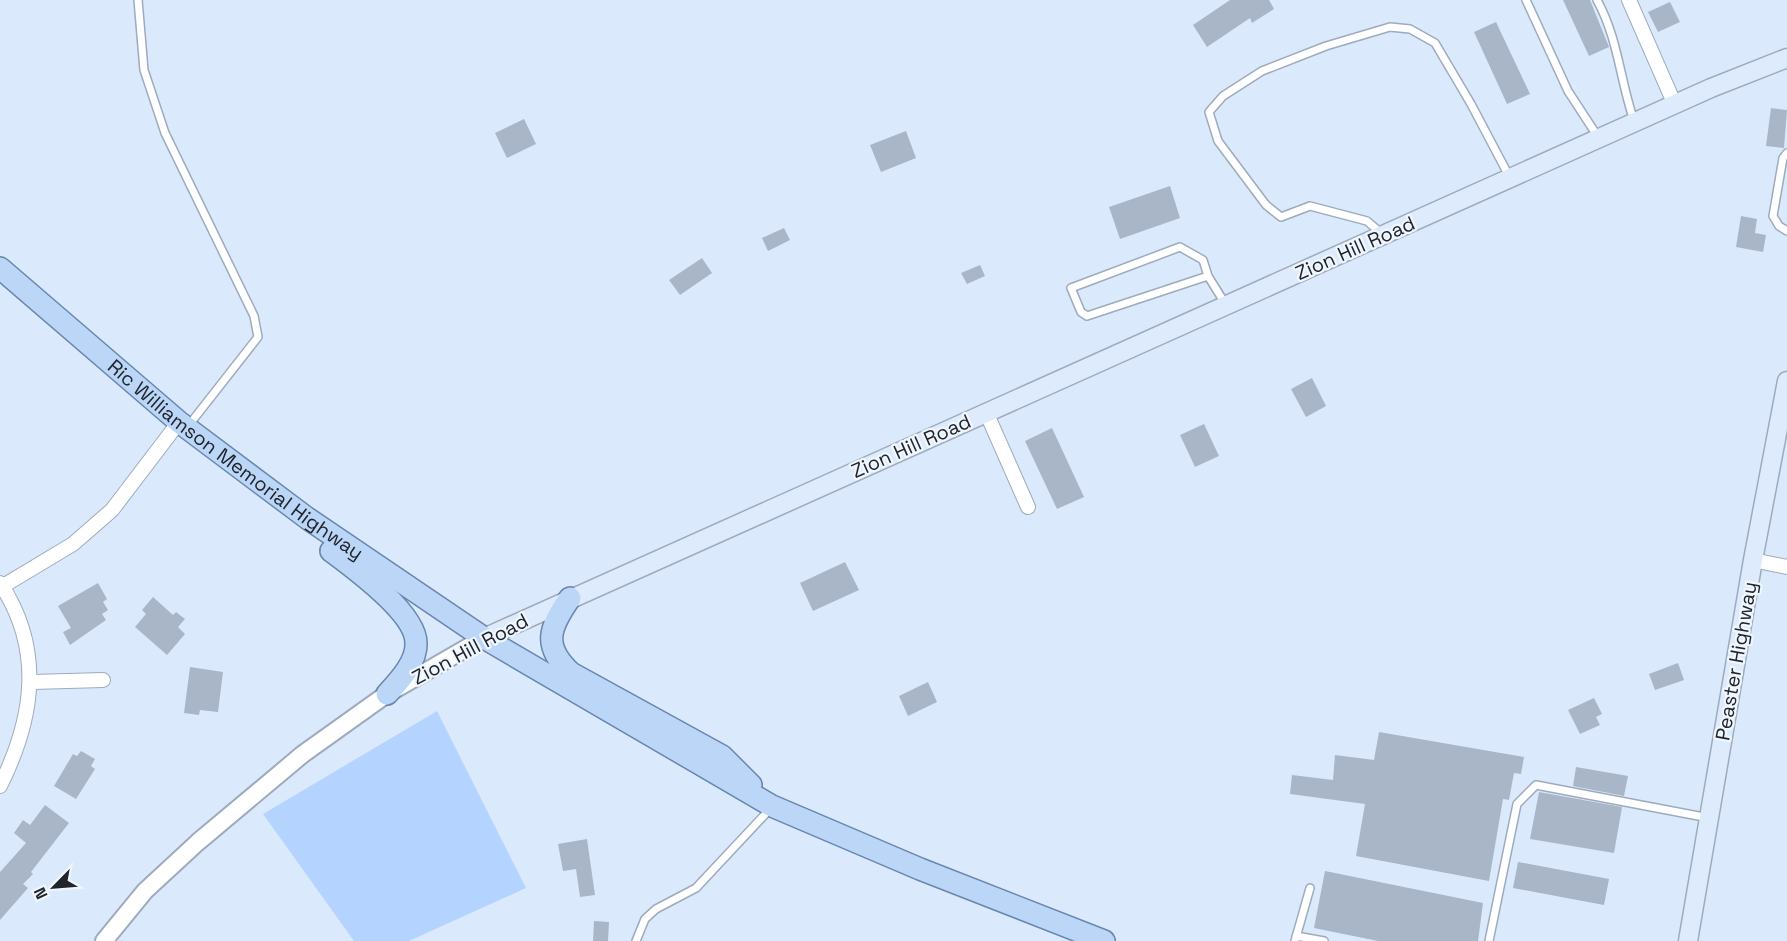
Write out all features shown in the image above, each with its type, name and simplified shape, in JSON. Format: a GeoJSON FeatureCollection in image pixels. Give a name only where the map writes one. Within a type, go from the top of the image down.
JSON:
{"type":"FeatureCollection","features":[{"type":"Feature","properties":{"kind":"main road","name":"Zion Hill Road"},"geometry":{"type":"LineString","coordinates":[[484,638],[1675,105],[1787,58]]}},
{"type":"Feature","properties":{"kind":"main road","name":"Ric Williamson Memorial Highway"},"geometry":{"type":"LineString","coordinates":[[0,268],[183,424],[307,518],[484,638],[772,806]]}},
{"type":"Feature","properties":{"kind":"main road","name":"Peaster Highway"},"geometry":{"type":"LineString","coordinates":[[1688,941],[1753,560],[1787,381]]}},
{"type":"Feature","properties":{"kind":"main road"},"geometry":{"type":"LineString","coordinates":[[183,424],[258,498],[363,574],[405,617],[412,628],[417,644],[404,676],[387,694]]}},
{"type":"Feature","properties":{"kind":"main road"},"geometry":{"type":"LineString","coordinates":[[570,598],[552,630],[551,644],[556,659],[571,673],[722,756],[772,806],[920,869],[1104,941]]}},
{"type":"Feature","properties":{"kind":"street"},"geometry":{"type":"LineString","coordinates":[[1629,0],[1675,105]]}},
{"type":"Feature","properties":{"kind":"street"},"geometry":{"type":"LineString","coordinates":[[986,412],[1028,507]]}},
{"type":"Feature","properties":{"kind":"street"},"geometry":{"type":"LineString","coordinates":[[0,786],[24,723],[32,682],[23,635],[1,584],[73,544],[112,510],[183,424]]}},
{"type":"Feature","properties":{"kind":"street"},"geometry":{"type":"LineString","coordinates":[[1753,560],[1787,567]]}},
{"type":"Feature","properties":{"kind":"street","name":"Zion Hill Road"},"geometry":{"type":"LineString","coordinates":[[104,941],[145,891],[198,842],[303,754],[387,694],[484,638]]}},
{"type":"Feature","properties":{"kind":"street"},"geometry":{"type":"LineString","coordinates":[[32,682],[103,680]]}},
{"type":"Feature","properties":{"kind":"lane"},"geometry":{"type":"LineString","coordinates":[[138,0],[144,70],[165,133],[254,316],[258,337],[183,424]]}},
{"type":"Feature","properties":{"kind":"lane"},"geometry":{"type":"LineString","coordinates":[[1526,0],[1568,90],[1599,139]]}},
{"type":"Feature","properties":{"kind":"lane"},"geometry":{"type":"LineString","coordinates":[[1597,0],[1610,23],[1625,96],[1635,123]]}},
{"type":"Feature","properties":{"kind":"lane"},"geometry":{"type":"LineString","coordinates":[[1383,235],[1368,221],[1310,206],[1281,218],[1266,205],[1218,141],[1209,112],[1223,96],[1262,71],[1326,46],[1390,27],[1410,29],[1435,43],[1511,179]]}},
{"type":"Feature","properties":{"kind":"lane"},"geometry":{"type":"LineString","coordinates":[[1787,153],[1783,158],[1773,216],[1779,226],[1787,231]]}},
{"type":"Feature","properties":{"kind":"lane"},"geometry":{"type":"LineString","coordinates":[[1208,276],[1087,316],[1081,312],[1071,288],[1180,247],[1203,260],[1208,276],[1226,305]]}},
{"type":"Feature","properties":{"kind":"lane"},"geometry":{"type":"LineString","coordinates":[[1489,941],[1517,804],[1536,785],[1709,818]]}},
{"type":"Feature","properties":{"kind":"lane"},"geometry":{"type":"LineString","coordinates":[[636,941],[645,919],[656,909],[696,888],[772,806]]}},
{"type":"Feature","properties":{"kind":"lane"},"geometry":{"type":"LineString","coordinates":[[1310,888],[1295,938],[1324,941]]}},
{"type":"Feature","properties":{"kind":"shaded area"},"geometry":{"type":"Polygon","coordinates":[[[437,711],[526,888],[409,941],[354,941],[263,814],[437,711]]]}},
{"type":"Feature","properties":{"kind":"building"},"geometry":{"type":"Polygon","coordinates":[[[1230,0],[1269,0],[1274,9],[1252,23],[1250,18],[1207,47],[1193,25],[1230,0]]]}},
{"type":"Feature","properties":{"kind":"building"},"geometry":{"type":"Polygon","coordinates":[[[1563,0],[1590,0],[1609,47],[1589,56],[1563,0]]]}},
{"type":"Feature","properties":{"kind":"building"},"geometry":{"type":"Polygon","coordinates":[[[1670,2],[1680,22],[1658,32],[1648,12],[1670,2]]]}},
{"type":"Feature","properties":{"kind":"building"},"geometry":{"type":"Polygon","coordinates":[[[1496,22],[1530,94],[1507,104],[1474,32],[1496,22]]]}},
{"type":"Feature","properties":{"kind":"building"},"geometry":{"type":"Polygon","coordinates":[[[1771,108],[1787,110],[1784,148],[1766,146],[1771,108]]]}},
{"type":"Feature","properties":{"kind":"building"},"geometry":{"type":"Polygon","coordinates":[[[524,119],[536,144],[507,158],[495,133],[524,119]]]}},
{"type":"Feature","properties":{"kind":"building"},"geometry":{"type":"Polygon","coordinates":[[[906,131],[916,158],[881,172],[870,145],[906,131]]]}},
{"type":"Feature","properties":{"kind":"building"},"geometry":{"type":"Polygon","coordinates":[[[1170,186],[1180,218],[1120,239],[1109,207],[1170,186]]]}},
{"type":"Feature","properties":{"kind":"building"},"geometry":{"type":"Polygon","coordinates":[[[1741,216],[1757,219],[1755,233],[1766,235],[1763,252],[1736,247],[1741,216]]]}},
{"type":"Feature","properties":{"kind":"building"},"geometry":{"type":"Polygon","coordinates":[[[784,228],[790,240],[768,251],[762,238],[784,228]]]}},
{"type":"Feature","properties":{"kind":"building"},"geometry":{"type":"Polygon","coordinates":[[[702,258],[712,273],[680,295],[669,280],[702,258]]]}},
{"type":"Feature","properties":{"kind":"building"},"geometry":{"type":"Polygon","coordinates":[[[980,265],[985,276],[967,284],[961,273],[980,265]]]}},
{"type":"Feature","properties":{"kind":"building"},"geometry":{"type":"Polygon","coordinates":[[[1312,378],[1326,406],[1306,417],[1291,389],[1312,378]]]}},
{"type":"Feature","properties":{"kind":"building"},"geometry":{"type":"Polygon","coordinates":[[[1204,424],[1219,456],[1195,467],[1180,435],[1204,424]]]}},
{"type":"Feature","properties":{"kind":"building"},"geometry":{"type":"Polygon","coordinates":[[[1052,428],[1084,497],[1057,509],[1025,441],[1052,428]]]}},
{"type":"Feature","properties":{"kind":"building"},"geometry":{"type":"Polygon","coordinates":[[[845,562],[859,590],[813,611],[800,583],[845,562]]]}},
{"type":"Feature","properties":{"kind":"building"},"geometry":{"type":"Polygon","coordinates":[[[98,583],[107,599],[103,602],[108,610],[102,614],[106,620],[70,645],[63,632],[71,628],[58,606],[98,583]]]}},
{"type":"Feature","properties":{"kind":"building"},"geometry":{"type":"Polygon","coordinates":[[[153,597],[173,615],[176,612],[185,619],[178,627],[185,634],[167,655],[135,627],[146,614],[142,610],[153,597]]]}},
{"type":"Feature","properties":{"kind":"building"},"geometry":{"type":"Polygon","coordinates":[[[1678,663],[1684,680],[1655,690],[1649,674],[1678,663]]]}},
{"type":"Feature","properties":{"kind":"building"},"geometry":{"type":"Polygon","coordinates":[[[190,667],[223,672],[218,712],[200,710],[199,715],[184,713],[190,667]]]}},
{"type":"Feature","properties":{"kind":"building"},"geometry":{"type":"Polygon","coordinates":[[[928,682],[937,702],[908,716],[899,696],[928,682]]]}},
{"type":"Feature","properties":{"kind":"building"},"geometry":{"type":"Polygon","coordinates":[[[1594,698],[1602,714],[1596,717],[1600,725],[1580,734],[1568,710],[1594,698]]]}},
{"type":"Feature","properties":{"kind":"building"},"geometry":{"type":"Polygon","coordinates":[[[1379,732],[1524,757],[1521,774],[1514,773],[1509,800],[1503,799],[1489,881],[1356,856],[1365,804],[1290,794],[1292,775],[1333,780],[1335,755],[1374,760],[1379,732]]]}},
{"type":"Feature","properties":{"kind":"building"},"geometry":{"type":"Polygon","coordinates":[[[81,751],[95,759],[91,766],[95,769],[76,799],[54,786],[73,754],[77,756],[81,751]]]}},
{"type":"Feature","properties":{"kind":"building"},"geometry":{"type":"Polygon","coordinates":[[[1576,767],[1628,776],[1624,796],[1573,786],[1576,767]]]}},
{"type":"Feature","properties":{"kind":"building"},"geometry":{"type":"Polygon","coordinates":[[[1539,792],[1622,807],[1614,853],[1530,839],[1539,792]]]}},
{"type":"Feature","properties":{"kind":"building"},"geometry":{"type":"Polygon","coordinates":[[[45,805],[69,823],[31,872],[33,874],[23,884],[28,888],[0,920],[0,872],[26,843],[14,833],[23,820],[30,825],[45,805]]]}},
{"type":"Feature","properties":{"kind":"building"},"geometry":{"type":"Polygon","coordinates":[[[587,839],[595,895],[580,897],[576,869],[563,871],[558,844],[587,839]]]}},
{"type":"Feature","properties":{"kind":"building"},"geometry":{"type":"Polygon","coordinates":[[[1518,862],[1609,879],[1604,905],[1513,888],[1518,862]]]}},
{"type":"Feature","properties":{"kind":"building"},"geometry":{"type":"Polygon","coordinates":[[[1325,871],[1483,903],[1478,941],[1378,941],[1314,928],[1325,871]]]}},
{"type":"Feature","properties":{"kind":"building"},"geometry":{"type":"Polygon","coordinates":[[[594,921],[609,922],[608,941],[593,941],[594,921]]]}}]}
